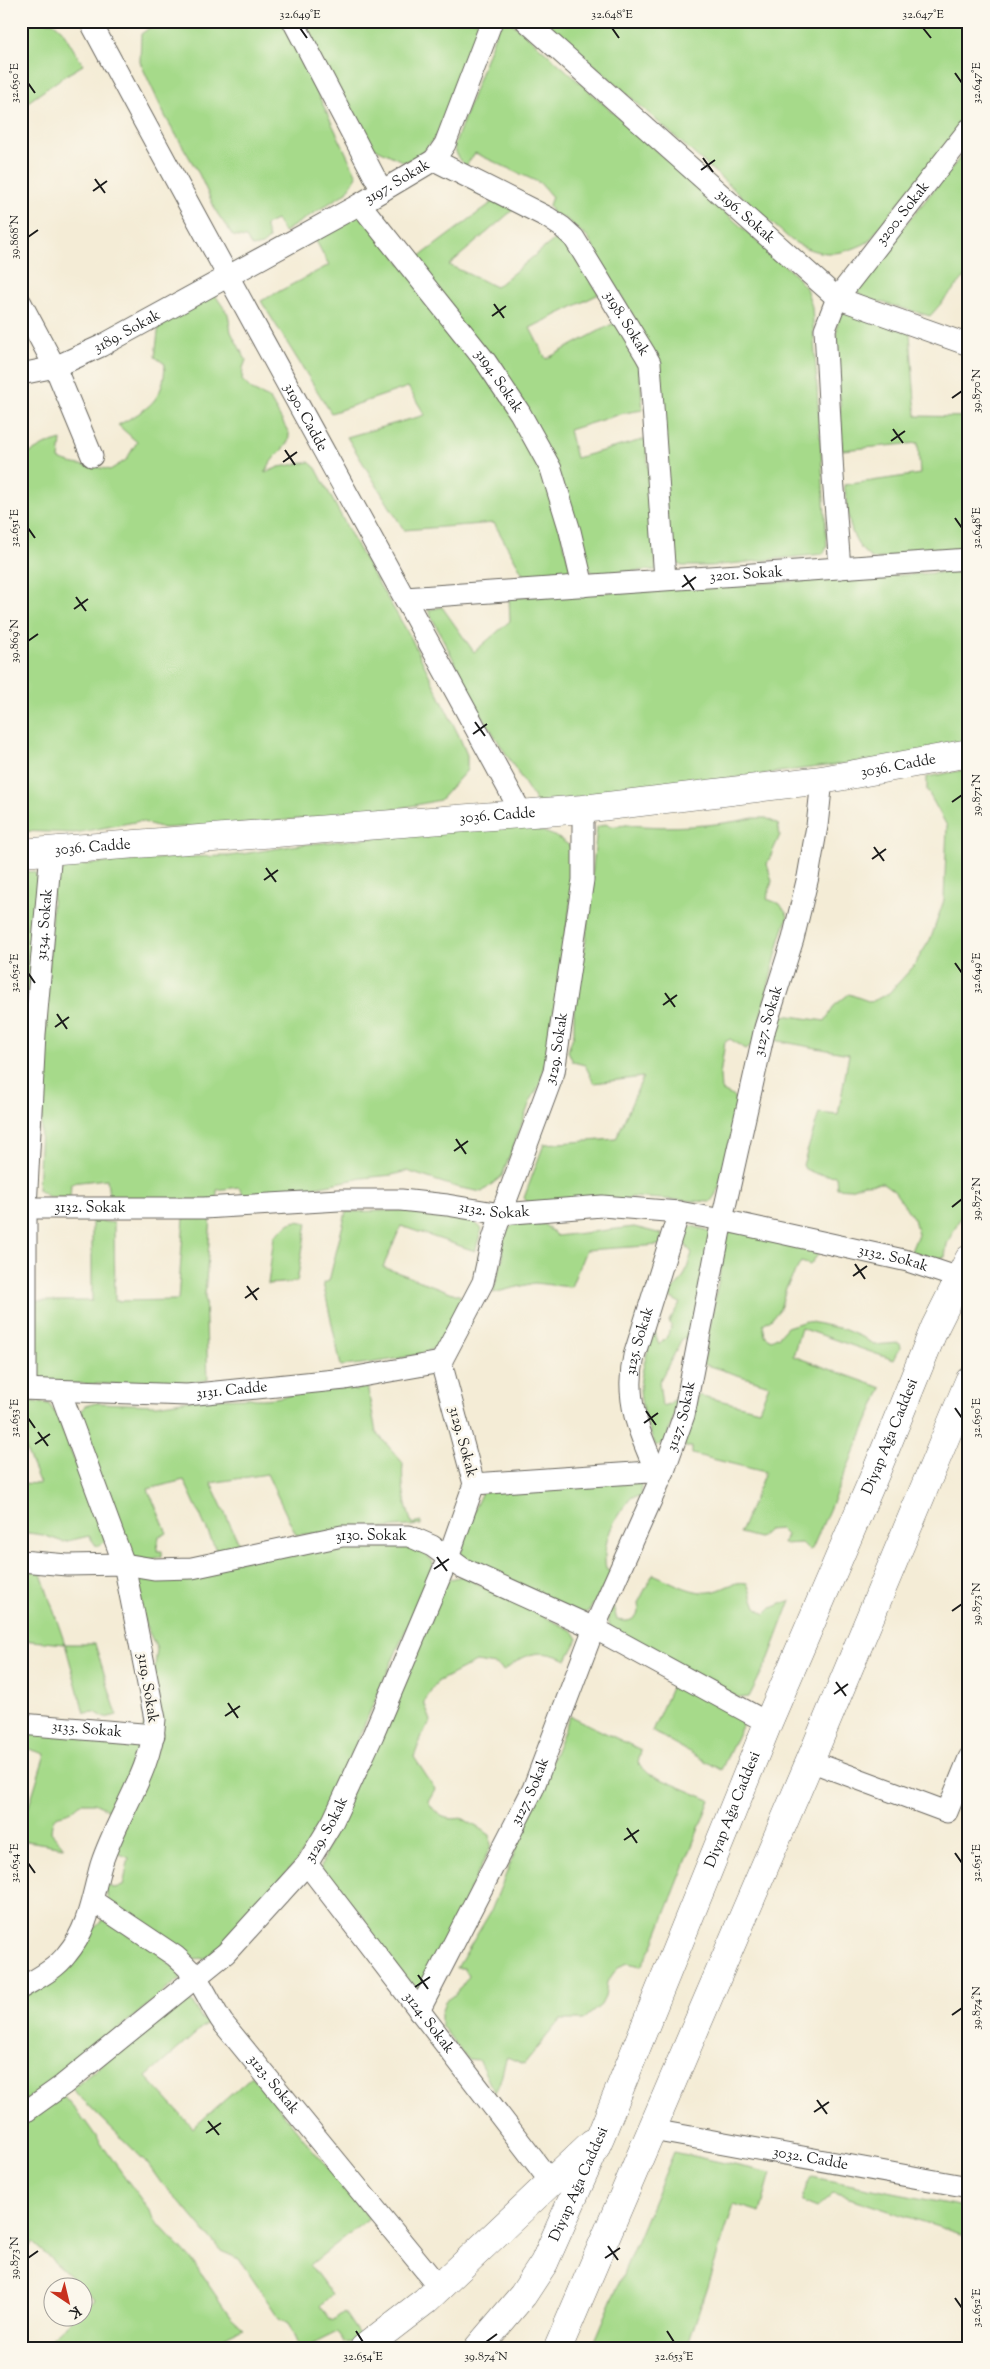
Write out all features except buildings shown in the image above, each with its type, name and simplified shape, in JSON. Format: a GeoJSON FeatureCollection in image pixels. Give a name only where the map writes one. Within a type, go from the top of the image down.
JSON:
{"type":"FeatureCollection","features":[{"type":"Feature","properties":{"kind":"main road","name":"3036. Cadde"},"geometry":{"type":"LineString","coordinates":[[21,853],[583,809],[822,780],[969,754]]}},
{"type":"Feature","properties":{"kind":"main road","name":"Diyap Ağa Caddesi"},"geometry":{"type":"LineString","coordinates":[[478,2348],[523,2295],[544,2263],[600,2135],[768,1723],[935,1327],[964,1268]]}},
{"type":"Feature","properties":{"kind":"main road"},"geometry":{"type":"LineString","coordinates":[[558,2348],[810,1760],[969,1381]]}},
{"type":"Feature","properties":{"kind":"main road"},"geometry":{"type":"LineString","coordinates":[[364,2348],[407,2315],[439,2287],[600,2135]]}},
{"type":"Feature","properties":{"kind":"street","name":"3190. Cadde"},"geometry":{"type":"LineString","coordinates":[[90,21],[226,275],[522,814]]}},
{"type":"Feature","properties":{"kind":"street"},"geometry":{"type":"LineString","coordinates":[[293,21],[382,191]]}},
{"type":"Feature","properties":{"kind":"street","name":"3197. Sokak"},"geometry":{"type":"LineString","coordinates":[[226,275],[360,204],[434,160],[445,144],[492,21]]}},
{"type":"Feature","properties":{"kind":"street","name":"3196. Sokak"},"geometry":{"type":"LineString","coordinates":[[526,21],[837,298],[969,345]]}},
{"type":"Feature","properties":{"kind":"street","name":"3200. Sokak"},"geometry":{"type":"LineString","coordinates":[[840,568],[832,476],[825,329],[837,298],[969,129]]}},
{"type":"Feature","properties":{"kind":"street","name":"3198. Sokak"},"geometry":{"type":"LineString","coordinates":[[434,160],[547,217],[562,227],[584,252],[650,363],[665,579]]}},
{"type":"Feature","properties":{"kind":"street","name":"3194. Sokak"},"geometry":{"type":"LineString","coordinates":[[360,204],[486,362],[520,413],[551,469],[570,531],[583,586]]}},
{"type":"Feature","properties":{"kind":"street","name":"3189. Sokak"},"geometry":{"type":"LineString","coordinates":[[21,374],[55,367],[101,346],[226,275]]}},
{"type":"Feature","properties":{"kind":"street"},"geometry":{"type":"LineString","coordinates":[[21,304],[55,367],[92,456]]}},
{"type":"Feature","properties":{"kind":"street","name":"3201. Sokak"},"geometry":{"type":"LineString","coordinates":[[405,598],[969,559]]}},
{"type":"Feature","properties":{"kind":"street","name":"3127. Sokak"},"geometry":{"type":"LineString","coordinates":[[419,2011],[533,1789],[594,1628],[687,1402],[722,1220],[765,1028],[799,915],[817,826],[822,780]]}},
{"type":"Feature","properties":{"kind":"street","name":"3129. Sokak"},"geometry":{"type":"LineString","coordinates":[[21,2115],[63,2085],[226,1953],[307,1864],[333,1820],[373,1735],[448,1558],[474,1484],[440,1362],[483,1282],[491,1245],[501,1214],[554,1072],[583,880],[583,809]]}},
{"type":"Feature","properties":{"kind":"street","name":"3134. Sokak"},"geometry":{"type":"LineString","coordinates":[[24,1389],[24,1208],[28,1034],[51,851]]}},
{"type":"Feature","properties":{"kind":"street","name":"3132. Sokak"},"geometry":{"type":"LineString","coordinates":[[24,1208],[204,1208],[339,1200],[384,1200],[447,1205],[501,1214],[602,1206],[678,1212],[908,1261],[964,1268]]}},
{"type":"Feature","properties":{"kind":"street","name":"3125. Sokak"},"geometry":{"type":"LineString","coordinates":[[660,1471],[634,1416],[630,1380],[634,1356],[678,1212]]}},
{"type":"Feature","properties":{"kind":"street","name":"3131. Cadde"},"geometry":{"type":"LineString","coordinates":[[24,1389],[187,1395],[345,1379],[440,1362]]}},
{"type":"Feature","properties":{"kind":"street","name":"3119. Sokak"},"geometry":{"type":"LineString","coordinates":[[21,1988],[44,1975],[67,1955],[84,1925],[93,1901],[102,1864],[149,1757],[154,1735],[154,1719],[124,1564],[60,1391]]}},
{"type":"Feature","properties":{"kind":"street"},"geometry":{"type":"LineString","coordinates":[[474,1484],[660,1471]]}},
{"type":"Feature","properties":{"kind":"street","name":"3130. Sokak"},"geometry":{"type":"LineString","coordinates":[[21,1561],[67,1565],[124,1564],[154,1569],[192,1568],[342,1536],[409,1536],[432,1546],[462,1568],[594,1628],[768,1723]]}},
{"type":"Feature","properties":{"kind":"street","name":"3133. Sokak"},"geometry":{"type":"LineString","coordinates":[[21,1724],[154,1735]]}},
{"type":"Feature","properties":{"kind":"street"},"geometry":{"type":"LineString","coordinates":[[810,1760],[947,1812],[969,1758]]}},
{"type":"Feature","properties":{"kind":"street","name":"3124. Sokak"},"geometry":{"type":"LineString","coordinates":[[307,1864],[550,2181]]}},
{"type":"Feature","properties":{"kind":"street","name":"3123. Sokak"},"geometry":{"type":"LineString","coordinates":[[93,1901],[175,1956],[196,1978],[218,2016],[439,2287]]}},
{"type":"Feature","properties":{"kind":"street","name":"3032. Cadde"},"geometry":{"type":"LineString","coordinates":[[652,2130],[969,2187]]}},
{"type":"Feature","properties":{"kind":"green space"},"geometry":{"type":"Polygon","coordinates":[[[37,21],[53,22],[62,30],[83,65],[21,107],[21,29],[37,21]]]}},
{"type":"Feature","properties":{"kind":"green space"},"geometry":{"type":"Polygon","coordinates":[[[159,21],[283,21],[357,176],[347,192],[284,232],[276,220],[265,225],[269,239],[262,245],[252,247],[246,238],[233,236],[217,213],[199,174],[165,116],[140,62],[141,34],[159,21]]]}},
{"type":"Feature","properties":{"kind":"green space"},"geometry":{"type":"Polygon","coordinates":[[[300,21],[484,21],[439,133],[420,156],[404,162],[373,147],[355,123],[300,21]]]}},
{"type":"Feature","properties":{"kind":"green space"},"geometry":{"type":"Polygon","coordinates":[[[500,21],[510,22],[523,32],[793,273],[806,288],[812,307],[827,547],[823,554],[711,566],[682,566],[672,560],[638,325],[588,238],[566,219],[552,213],[549,205],[552,197],[540,183],[475,153],[466,166],[458,158],[454,146],[500,21]]]}},
{"type":"Feature","properties":{"kind":"green space"},"geometry":{"type":"Polygon","coordinates":[[[545,21],[969,21],[969,114],[868,242],[838,252],[829,253],[810,250],[791,240],[545,21]]]}},
{"type":"Feature","properties":{"kind":"green space"},"geometry":{"type":"Polygon","coordinates":[[[969,147],[969,272],[930,316],[866,298],[858,293],[857,284],[969,147]]]}},
{"type":"Feature","properties":{"kind":"green space"},"geometry":{"type":"Polygon","coordinates":[[[494,201],[513,210],[449,265],[496,287],[560,235],[599,294],[530,328],[546,359],[616,322],[637,359],[643,410],[624,413],[569,430],[576,458],[646,439],[656,570],[593,573],[588,566],[559,475],[415,260],[494,201]]]}},
{"type":"Feature","properties":{"kind":"green space"},"geometry":{"type":"Polygon","coordinates":[[[361,213],[488,374],[543,463],[571,571],[524,576],[494,523],[404,530],[347,437],[425,415],[408,387],[331,413],[261,301],[329,265],[315,239],[361,213]]]}},
{"type":"Feature","properties":{"kind":"green space"},"geometry":{"type":"Polygon","coordinates":[[[215,295],[228,314],[231,332],[246,360],[242,380],[252,390],[269,398],[289,433],[287,444],[265,473],[279,467],[309,462],[316,468],[360,552],[410,636],[459,736],[467,755],[467,770],[440,800],[396,809],[258,823],[163,828],[140,821],[75,833],[21,831],[21,458],[44,445],[61,440],[59,459],[65,462],[110,470],[126,460],[137,442],[118,425],[138,414],[152,402],[158,395],[164,377],[165,364],[155,357],[159,324],[215,295]]]}},
{"type":"Feature","properties":{"kind":"green space"},"geometry":{"type":"Polygon","coordinates":[[[850,312],[910,333],[916,416],[969,417],[969,550],[873,559],[858,545],[851,526],[844,485],[920,474],[918,443],[842,450],[837,329],[838,318],[841,313],[850,312]]]}},
{"type":"Feature","properties":{"kind":"green space"},"geometry":{"type":"Polygon","coordinates":[[[969,571],[969,744],[928,753],[537,803],[484,719],[428,610],[442,607],[474,652],[510,621],[509,598],[969,571]]]}},
{"type":"Feature","properties":{"kind":"green space"},"geometry":{"type":"Polygon","coordinates":[[[969,769],[969,1200],[947,1244],[945,1257],[936,1259],[911,1251],[918,1234],[914,1219],[894,1191],[883,1183],[864,1184],[850,1189],[837,1188],[836,1176],[817,1174],[805,1169],[803,1165],[819,1113],[838,1115],[849,1054],[773,1040],[770,1033],[776,1014],[825,1021],[835,1005],[849,994],[871,1002],[889,993],[913,967],[931,938],[944,900],[947,826],[927,790],[927,777],[969,769]]]}},
{"type":"Feature","properties":{"kind":"green space"},"geometry":{"type":"Polygon","coordinates":[[[766,818],[778,824],[780,835],[767,864],[772,881],[767,899],[780,904],[788,916],[780,939],[754,1043],[746,1049],[730,1039],[725,1042],[720,1075],[721,1090],[734,1097],[738,1113],[718,1190],[710,1202],[631,1197],[626,1202],[530,1205],[524,1198],[544,1144],[616,1139],[643,1077],[594,1083],[585,1065],[573,1062],[568,1051],[574,1033],[574,1007],[584,955],[597,827],[605,824],[616,826],[692,826],[766,818]]]}},
{"type":"Feature","properties":{"kind":"green space"},"geometry":{"type":"Polygon","coordinates":[[[514,825],[549,834],[565,842],[578,855],[548,1048],[540,1084],[530,1102],[502,1176],[482,1192],[456,1187],[407,1171],[305,1189],[285,1189],[244,1195],[239,1187],[217,1190],[217,1201],[109,1197],[107,1179],[71,1183],[70,1198],[49,1197],[38,1190],[53,885],[66,866],[181,857],[230,856],[298,845],[514,825]]]}},
{"type":"Feature","properties":{"kind":"green space"},"geometry":{"type":"Polygon","coordinates":[[[21,872],[35,872],[38,880],[27,1019],[21,1023],[21,872]]]}},
{"type":"Feature","properties":{"kind":"green space"},"geometry":{"type":"Polygon","coordinates":[[[410,1210],[470,1218],[482,1229],[475,1251],[401,1226],[383,1267],[461,1296],[450,1324],[439,1343],[427,1351],[390,1360],[341,1366],[323,1283],[329,1281],[346,1212],[410,1210]]]}},
{"type":"Feature","properties":{"kind":"green space"},"geometry":{"type":"Polygon","coordinates":[[[211,1217],[205,1295],[208,1380],[170,1385],[37,1383],[31,1372],[32,1301],[92,1301],[92,1220],[114,1223],[115,1301],[178,1300],[184,1218],[211,1217]]]}},
{"type":"Feature","properties":{"kind":"green space"},"geometry":{"type":"Polygon","coordinates":[[[297,1221],[307,1223],[297,1282],[268,1284],[274,1236],[290,1223],[297,1221]]]}},
{"type":"Feature","properties":{"kind":"green space"},"geometry":{"type":"Polygon","coordinates":[[[516,1223],[544,1224],[557,1236],[634,1227],[662,1234],[660,1245],[586,1250],[571,1287],[534,1283],[493,1293],[503,1257],[503,1233],[516,1223]]]}},
{"type":"Feature","properties":{"kind":"green space"},"geometry":{"type":"Polygon","coordinates":[[[692,1226],[707,1230],[711,1235],[692,1339],[683,1338],[659,1382],[662,1406],[669,1404],[675,1399],[679,1401],[665,1443],[656,1446],[643,1411],[640,1389],[642,1376],[655,1332],[659,1345],[666,1338],[672,1327],[669,1321],[680,1303],[671,1298],[669,1291],[682,1280],[686,1270],[692,1253],[681,1239],[685,1231],[692,1226]]]}},
{"type":"Feature","properties":{"kind":"green space"},"geometry":{"type":"Polygon","coordinates":[[[737,1230],[820,1252],[810,1265],[801,1262],[786,1288],[780,1309],[771,1319],[763,1324],[765,1335],[771,1340],[779,1336],[787,1327],[806,1321],[843,1329],[864,1338],[874,1345],[899,1343],[900,1348],[894,1360],[801,1328],[793,1356],[882,1388],[812,1549],[808,1550],[801,1543],[783,1544],[786,1535],[780,1529],[768,1530],[759,1538],[740,1533],[765,1472],[692,1454],[692,1447],[685,1447],[683,1442],[698,1395],[759,1410],[769,1385],[703,1364],[727,1234],[737,1230]]]}},
{"type":"Feature","properties":{"kind":"green space"},"geometry":{"type":"Polygon","coordinates":[[[367,1385],[376,1432],[403,1463],[403,1487],[407,1509],[412,1524],[421,1522],[421,1525],[296,1535],[267,1474],[211,1483],[241,1548],[217,1552],[184,1480],[148,1489],[167,1533],[159,1536],[157,1551],[162,1551],[162,1556],[144,1559],[136,1558],[128,1553],[77,1415],[85,1406],[96,1403],[156,1405],[196,1399],[263,1399],[321,1390],[350,1388],[356,1391],[359,1386],[367,1385]]]}},
{"type":"Feature","properties":{"kind":"green space"},"geometry":{"type":"Polygon","coordinates":[[[21,1400],[49,1404],[57,1416],[106,1541],[97,1547],[89,1536],[63,1542],[43,1535],[21,1532],[21,1483],[40,1484],[21,1438],[21,1400]]]}},
{"type":"Feature","properties":{"kind":"green space"},"geometry":{"type":"Polygon","coordinates":[[[634,1481],[641,1485],[642,1496],[632,1497],[610,1530],[605,1549],[605,1559],[606,1569],[612,1573],[589,1611],[580,1614],[464,1560],[461,1553],[482,1492],[634,1481]]]}},
{"type":"Feature","properties":{"kind":"green space"},"geometry":{"type":"Polygon","coordinates":[[[407,1544],[424,1552],[433,1562],[431,1572],[321,1824],[296,1862],[223,1943],[206,1958],[192,1959],[108,1900],[105,1885],[114,1888],[123,1886],[129,1858],[111,1850],[125,1826],[157,1649],[144,1622],[138,1581],[142,1575],[299,1552],[407,1544]]]}},
{"type":"Feature","properties":{"kind":"green space"},"geometry":{"type":"Polygon","coordinates":[[[21,1570],[40,1571],[65,1644],[21,1640],[21,1570]]]}},
{"type":"Feature","properties":{"kind":"green space"},"geometry":{"type":"Polygon","coordinates":[[[653,1574],[681,1586],[702,1592],[714,1591],[742,1582],[747,1583],[756,1607],[766,1614],[772,1608],[791,1600],[769,1658],[749,1697],[739,1698],[612,1631],[607,1617],[612,1603],[617,1620],[627,1621],[634,1618],[639,1612],[638,1603],[653,1574]]]}},
{"type":"Feature","properties":{"kind":"green space"},"geometry":{"type":"Polygon","coordinates":[[[462,1576],[573,1631],[578,1639],[567,1660],[549,1654],[534,1654],[527,1656],[504,1671],[496,1665],[476,1662],[437,1682],[424,1702],[431,1721],[423,1733],[414,1757],[435,1789],[428,1801],[438,1814],[451,1819],[462,1818],[490,1835],[491,1846],[444,1943],[428,1968],[424,1986],[419,1993],[364,1929],[364,1917],[352,1904],[347,1905],[321,1867],[326,1850],[447,1580],[462,1576]]]}},
{"type":"Feature","properties":{"kind":"green space"},"geometry":{"type":"Polygon","coordinates":[[[65,1644],[95,1644],[117,1715],[105,1718],[95,1712],[84,1713],[65,1644]]]}},
{"type":"Feature","properties":{"kind":"green space"},"geometry":{"type":"Polygon","coordinates":[[[674,1681],[739,1716],[743,1724],[721,1770],[652,1731],[674,1681]]]}},
{"type":"Feature","properties":{"kind":"green space"},"geometry":{"type":"Polygon","coordinates":[[[570,1716],[641,1750],[638,1763],[649,1774],[710,1800],[652,1948],[641,1966],[628,1963],[618,1967],[607,1982],[605,1997],[601,2005],[583,2020],[560,2020],[524,2064],[507,2057],[495,2092],[478,2060],[467,2059],[441,2025],[441,2014],[445,2001],[457,1993],[469,1976],[464,1968],[457,1968],[491,1911],[570,1716]]]}},
{"type":"Feature","properties":{"kind":"green space"},"geometry":{"type":"Polygon","coordinates":[[[32,1731],[140,1740],[141,1752],[115,1805],[109,1810],[94,1803],[81,1803],[71,1811],[57,1816],[53,1820],[51,1832],[64,1847],[21,1840],[21,1807],[28,1809],[45,1754],[26,1748],[32,1731]]]}},
{"type":"Feature","properties":{"kind":"green space"},"geometry":{"type":"Polygon","coordinates":[[[103,1920],[160,1953],[182,1977],[84,2057],[21,2104],[21,1997],[103,1920]]]}},
{"type":"Feature","properties":{"kind":"green space"},"geometry":{"type":"Polygon","coordinates":[[[184,2002],[193,2002],[202,2019],[209,2022],[146,2077],[193,2128],[252,2076],[369,2218],[310,2265],[332,2294],[320,2306],[332,2321],[344,2312],[360,2336],[354,2342],[345,2343],[337,2332],[305,2348],[298,2345],[288,2323],[279,2318],[239,2259],[221,2251],[180,2202],[161,2183],[147,2163],[72,2089],[170,2009],[184,2002]]]}},
{"type":"Feature","properties":{"kind":"green space"},"geometry":{"type":"Polygon","coordinates":[[[62,2095],[85,2121],[160,2226],[190,2258],[230,2316],[243,2328],[224,2337],[218,2348],[40,2348],[65,2326],[92,2326],[92,2302],[95,2299],[92,2296],[92,2276],[70,2276],[33,2243],[21,2256],[21,2127],[62,2095]]]}},
{"type":"Feature","properties":{"kind":"green space"},"geometry":{"type":"Polygon","coordinates":[[[674,2152],[771,2173],[760,2212],[734,2204],[687,2348],[592,2348],[674,2152]]]}},
{"type":"Feature","properties":{"kind":"green space"},"geometry":{"type":"Polygon","coordinates":[[[812,2177],[969,2208],[969,2237],[834,2193],[817,2208],[803,2202],[802,2196],[812,2177]]]}}]}
